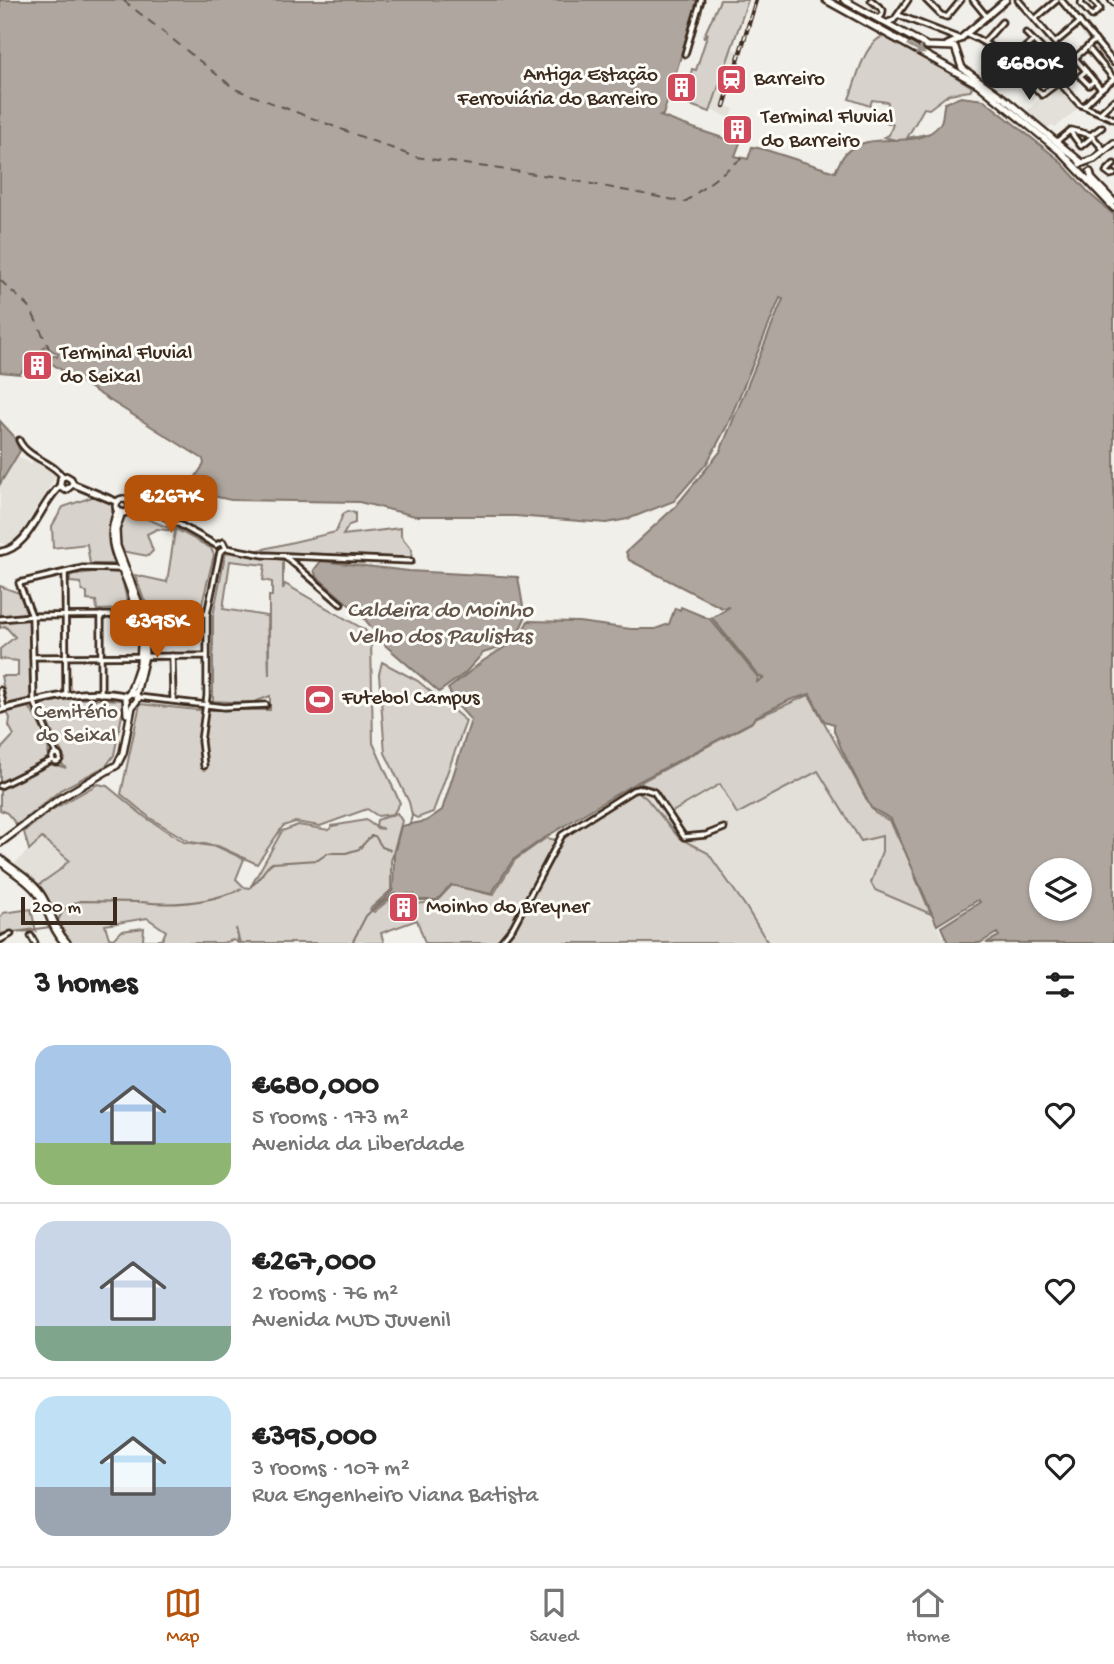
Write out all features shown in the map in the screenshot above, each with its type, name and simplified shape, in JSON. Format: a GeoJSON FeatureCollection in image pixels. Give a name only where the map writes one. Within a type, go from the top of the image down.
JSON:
{"type":"FeatureCollection","features":[{"type":"Feature","properties":{"kind":"main road"},"geometry":{"type":"LineString","coordinates":[[826,0],[943,63],[997,98],[1062,153],[1114,208]]}},
{"type":"Feature","properties":{"kind":"main road"},"geometry":{"type":"LineString","coordinates":[[844,0],[930,47],[953,46],[962,68],[1088,165],[1092,178],[1114,202]]}},
{"type":"Feature","properties":{"kind":"main road"},"geometry":{"type":"LineString","coordinates":[[943,63],[953,63],[958,54]]}},
{"type":"Feature","properties":{"kind":"main road"},"geometry":{"type":"LineString","coordinates":[[1079,172],[1083,163],[1094,159],[1114,144]]}},
{"type":"Feature","properties":{"kind":"main road"},"geometry":{"type":"LineString","coordinates":[[1079,172],[1090,171],[1114,144]]}},
{"type":"Feature","properties":{"kind":"main road"},"geometry":{"type":"LineString","coordinates":[[0,843],[59,799],[117,765],[143,656],[144,622],[148,615],[147,610],[137,606],[111,537],[120,511],[117,502],[126,499],[130,506],[128,511],[120,511]]}},
{"type":"Feature","properties":{"kind":"main road"},"geometry":{"type":"LineString","coordinates":[[137,606],[129,615],[130,620],[137,624],[143,656]]}},
{"type":"Feature","properties":{"kind":"main road"},"geometry":{"type":"LineString","coordinates":[[137,624],[144,622]]}},
{"type":"Feature","properties":{"kind":"main road"},"geometry":{"type":"LineString","coordinates":[[131,704],[133,695]]}},
{"type":"Feature","properties":{"kind":"main road"},"geometry":{"type":"LineString","coordinates":[[0,860],[36,889],[43,899],[55,931],[64,943]]}},
{"type":"Feature","properties":{"kind":"street"},"geometry":{"type":"LineString","coordinates":[[685,54],[701,0]]}},
{"type":"Feature","properties":{"kind":"street"},"geometry":{"type":"LineString","coordinates":[[871,0],[883,12],[881,17],[874,17]]}},
{"type":"Feature","properties":{"kind":"street"},"geometry":{"type":"LineString","coordinates":[[884,22],[891,22],[908,0]]}},
{"type":"Feature","properties":{"kind":"street"},"geometry":{"type":"LineString","coordinates":[[926,0],[941,15],[947,17],[961,0]]}},
{"type":"Feature","properties":{"kind":"street"},"geometry":{"type":"LineString","coordinates":[[973,0],[987,16]]}},
{"type":"Feature","properties":{"kind":"street"},"geometry":{"type":"LineString","coordinates":[[978,6],[984,0]]}},
{"type":"Feature","properties":{"kind":"street"},"geometry":{"type":"LineString","coordinates":[[947,45],[967,34],[1006,0]]}},
{"type":"Feature","properties":{"kind":"street"},"geometry":{"type":"LineString","coordinates":[[1018,0],[1055,43],[1080,22]]}},
{"type":"Feature","properties":{"kind":"street"},"geometry":{"type":"LineString","coordinates":[[1034,19],[1059,0],[1114,63]]}},
{"type":"Feature","properties":{"kind":"street"},"geometry":{"type":"LineString","coordinates":[[1082,0],[1081,4],[1092,16],[1100,9],[1093,0]]}},
{"type":"Feature","properties":{"kind":"street"},"geometry":{"type":"LineString","coordinates":[[897,16],[896,24],[900,31]]}},
{"type":"Feature","properties":{"kind":"street"},"geometry":{"type":"LineString","coordinates":[[897,16],[960,39]]}},
{"type":"Feature","properties":{"kind":"street"},"geometry":{"type":"LineString","coordinates":[[985,41],[1002,22]]}},
{"type":"Feature","properties":{"kind":"street"},"geometry":{"type":"LineString","coordinates":[[1026,33],[1056,63],[1031,84]]}},
{"type":"Feature","properties":{"kind":"street"},"geometry":{"type":"LineString","coordinates":[[967,34],[985,41],[1010,60],[1042,95],[1059,82],[1079,104],[1114,118]]}},
{"type":"Feature","properties":{"kind":"street"},"geometry":{"type":"LineString","coordinates":[[958,54],[960,39]]}},
{"type":"Feature","properties":{"kind":"street"},"geometry":{"type":"LineString","coordinates":[[1010,60],[1033,40]]}},
{"type":"Feature","properties":{"kind":"street"},"geometry":{"type":"LineString","coordinates":[[1096,40],[1075,58],[1101,89]]}},
{"type":"Feature","properties":{"kind":"street"},"geometry":{"type":"LineString","coordinates":[[1084,106],[1114,79],[1090,50]]}},
{"type":"Feature","properties":{"kind":"street"},"geometry":{"type":"LineString","coordinates":[[1100,113],[1114,100]]}},
{"type":"Feature","properties":{"kind":"street"},"geometry":{"type":"LineString","coordinates":[[1070,131],[1081,146],[1102,127]]}},
{"type":"Feature","properties":{"kind":"street"},"geometry":{"type":"LineString","coordinates":[[1056,142],[1070,131],[1091,135],[1104,150]]}},
{"type":"Feature","properties":{"kind":"street"},"geometry":{"type":"LineString","coordinates":[[1114,164],[1106,172],[1110,176],[1114,174]]}},
{"type":"Feature","properties":{"kind":"street"},"geometry":{"type":"LineString","coordinates":[[19,440],[23,447],[57,469],[63,477],[71,478],[73,484],[117,502]]}},
{"type":"Feature","properties":{"kind":"street"},"geometry":{"type":"LineString","coordinates":[[0,552],[9,551],[20,543],[49,497],[60,486],[63,477]]}},
{"type":"Feature","properties":{"kind":"street"},"geometry":{"type":"LineString","coordinates":[[60,486],[68,489],[73,484]]}},
{"type":"Feature","properties":{"kind":"street"},"geometry":{"type":"LineString","coordinates":[[130,506],[148,507],[216,545],[220,552],[206,614],[206,705],[202,729],[204,766]]}},
{"type":"Feature","properties":{"kind":"street"},"geometry":{"type":"LineString","coordinates":[[216,545],[221,542],[226,548],[285,558],[411,561]]}},
{"type":"Feature","properties":{"kind":"street"},"geometry":{"type":"LineString","coordinates":[[220,552],[226,548]]}},
{"type":"Feature","properties":{"kind":"street"},"geometry":{"type":"LineString","coordinates":[[285,558],[341,604]]}},
{"type":"Feature","properties":{"kind":"street"},"geometry":{"type":"LineString","coordinates":[[0,786],[52,760],[52,755],[56,754],[34,701],[32,616],[19,587],[20,582],[94,567],[121,568]]}},
{"type":"Feature","properties":{"kind":"street"},"geometry":{"type":"LineString","coordinates":[[65,573],[66,696]]}},
{"type":"Feature","properties":{"kind":"street"},"geometry":{"type":"LineString","coordinates":[[148,615],[206,614]]}},
{"type":"Feature","properties":{"kind":"street"},"geometry":{"type":"LineString","coordinates":[[101,615],[101,694]]}},
{"type":"Feature","properties":{"kind":"street"},"geometry":{"type":"LineString","coordinates":[[0,619],[129,615]]}},
{"type":"Feature","properties":{"kind":"street"},"geometry":{"type":"LineString","coordinates":[[172,656],[173,700]]}},
{"type":"Feature","properties":{"kind":"street"},"geometry":{"type":"LineString","coordinates":[[33,657],[207,656]]}},
{"type":"Feature","properties":{"kind":"street"},"geometry":{"type":"LineString","coordinates":[[0,690],[2,710],[34,701],[101,694],[133,695],[242,708],[266,705]]}},
{"type":"Feature","properties":{"kind":"street"},"geometry":{"type":"LineString","coordinates":[[500,943],[513,927],[562,835],[633,790],[642,788],[654,792],[684,837],[706,835],[724,828]]}},
{"type":"Feature","properties":{"kind":"street"},"geometry":{"type":"LineString","coordinates":[[0,940],[11,934]]}},
{"type":"Feature","properties":{"kind":"street"},"geometry":{"type":"LineString","coordinates":[[31,936],[35,943]]}},
{"type":"Feature","properties":{"kind":"shaded area"},"geometry":{"type":"Polygon","coordinates":[[[732,49],[743,52],[727,106],[734,109],[731,118],[711,110],[732,49]]]}},
{"type":"Feature","properties":{"kind":"shaded area"},"geometry":{"type":"Polygon","coordinates":[[[1057,89],[1062,90],[1078,109],[1056,127],[1052,125],[1045,129],[1026,112],[1039,99],[1045,100],[1057,89]]]}},
{"type":"Feature","properties":{"kind":"shaded area"},"geometry":{"type":"Polygon","coordinates":[[[18,456],[31,464],[34,459],[57,475],[18,539],[8,547],[0,542],[0,484],[18,456]]]}},
{"type":"Feature","properties":{"kind":"shaded area"},"geometry":{"type":"Polygon","coordinates":[[[818,770],[857,836],[882,836],[882,851],[871,883],[874,890],[931,914],[946,943],[768,943],[708,853],[679,838],[638,791],[639,786],[653,787],[672,812],[720,784],[818,770]]]}},
{"type":"Feature","properties":{"kind":"shaded area"},"geometry":{"type":"Polygon","coordinates":[[[42,837],[69,860],[37,886],[12,866],[42,837]]]}},
{"type":"Feature","properties":{"kind":"green space"},"geometry":{"type":"Polygon","coordinates":[[[720,0],[748,0],[710,112],[684,103],[692,69],[696,70],[708,33],[703,38],[720,0]]]}},
{"type":"Feature","properties":{"kind":"green space"},"geometry":{"type":"Polygon","coordinates":[[[888,35],[972,87],[970,91],[949,94],[929,109],[924,108],[907,138],[931,133],[838,171],[847,154],[860,145],[896,140],[884,137],[889,135],[893,124],[886,123],[888,102],[872,100],[870,106],[849,99],[867,52],[880,38],[888,35]]]}},
{"type":"Feature","properties":{"kind":"green space"},"geometry":{"type":"Polygon","coordinates":[[[95,496],[112,502],[109,540],[115,564],[90,564],[87,544],[53,548],[52,526],[63,507],[95,496]]]}},
{"type":"Feature","properties":{"kind":"green space"},"geometry":{"type":"Polygon","coordinates":[[[348,511],[355,513],[355,523],[349,525],[343,535],[401,528],[401,536],[412,550],[411,558],[255,551],[336,532],[343,514],[348,511]]]}},
{"type":"Feature","properties":{"kind":"green space"},"geometry":{"type":"Polygon","coordinates":[[[131,512],[171,529],[172,527],[211,548],[214,555],[201,608],[154,609],[144,600],[135,575],[167,582],[175,531],[157,529],[147,534],[153,551],[148,556],[121,551],[120,524],[131,512]]]}},
{"type":"Feature","properties":{"kind":"green space"},"geometry":{"type":"Polygon","coordinates":[[[229,551],[283,560],[283,589],[285,584],[365,630],[371,639],[373,743],[400,803],[393,814],[378,816],[367,809],[320,826],[295,822],[283,826],[257,864],[218,846],[190,842],[150,818],[121,794],[140,704],[198,710],[270,710],[270,696],[252,703],[213,701],[213,616],[225,555],[229,551]],[[230,561],[223,609],[267,616],[269,675],[269,596],[272,596],[272,582],[263,580],[265,565],[230,561]]]}},
{"type":"Feature","properties":{"kind":"green space"},"geometry":{"type":"Polygon","coordinates":[[[99,571],[121,573],[127,601],[123,609],[97,610],[96,601],[87,600],[87,592],[82,591],[81,583],[70,582],[70,575],[99,571]]]}},
{"type":"Feature","properties":{"kind":"green space"},"geometry":{"type":"Polygon","coordinates":[[[0,586],[19,593],[27,613],[0,616],[0,586]]]}},
{"type":"Feature","properties":{"kind":"green space"},"geometry":{"type":"Polygon","coordinates":[[[29,620],[31,698],[7,704],[1,676],[18,676],[18,661],[0,659],[0,649],[15,637],[5,626],[0,628],[0,622],[29,620]]]}},
{"type":"Feature","properties":{"kind":"green space"},"geometry":{"type":"Polygon","coordinates":[[[382,662],[418,681],[466,721],[433,812],[417,818],[412,815],[409,802],[385,753],[379,674],[382,662]]]}},
{"type":"Feature","properties":{"kind":"green space"},"geometry":{"type":"Polygon","coordinates":[[[809,695],[871,807],[875,813],[890,821],[904,850],[839,698],[918,876],[914,874],[931,914],[875,890],[871,883],[882,851],[882,836],[861,841],[818,771],[737,814],[720,784],[672,812],[653,787],[637,784],[751,723],[755,718],[809,695]]]}},
{"type":"Feature","properties":{"kind":"green space","name":"Cemitério do Seixal"},"geometry":{"type":"Polygon","coordinates":[[[71,698],[123,700],[125,710],[114,755],[106,766],[62,789],[17,825],[7,813],[0,810],[0,787],[50,763],[66,768],[61,763],[65,759],[39,705],[71,698]]]}},
{"type":"Feature","properties":{"kind":"green space"},"geometry":{"type":"Polygon","coordinates":[[[29,706],[46,739],[49,753],[47,759],[0,783],[0,750],[14,735],[9,726],[10,718],[7,712],[29,706]]]}},
{"type":"Feature","properties":{"kind":"green space"},"geometry":{"type":"Polygon","coordinates":[[[98,784],[107,786],[145,817],[184,842],[218,847],[244,859],[236,879],[244,887],[250,888],[282,831],[298,825],[329,830],[332,826],[366,820],[377,828],[383,829],[376,826],[377,820],[397,813],[402,821],[391,861],[391,890],[370,909],[374,912],[390,899],[391,912],[416,915],[416,904],[437,901],[452,885],[493,895],[515,860],[546,838],[557,840],[511,926],[499,943],[425,943],[417,920],[381,933],[384,943],[240,943],[236,928],[238,943],[233,940],[222,943],[69,943],[60,934],[37,886],[69,860],[42,838],[29,850],[24,832],[50,811],[98,784]],[[147,918],[105,925],[109,938],[113,939],[122,931],[144,928],[143,940],[162,940],[166,931],[147,918]]]}},
{"type":"Feature","properties":{"kind":"green space"},"geometry":{"type":"Polygon","coordinates":[[[638,791],[679,838],[708,853],[768,943],[504,943],[560,843],[570,832],[638,791]]]}},
{"type":"Feature","properties":{"kind":"green space"},"geometry":{"type":"Polygon","coordinates":[[[31,909],[36,931],[12,932],[0,936],[0,918],[3,913],[31,909]]]}},
{"type":"Feature","properties":{"kind":"water"},"geometry":{"type":"Polygon","coordinates":[[[0,0],[698,0],[663,115],[660,116],[740,143],[735,156],[748,159],[752,147],[835,172],[844,155],[856,146],[880,140],[920,137],[931,133],[940,124],[945,103],[961,97],[984,100],[1058,159],[1091,195],[1114,215],[1114,943],[986,943],[999,936],[997,933],[980,943],[948,943],[941,927],[980,902],[978,900],[937,925],[891,819],[871,808],[841,748],[834,724],[824,721],[810,694],[790,700],[755,717],[752,722],[628,787],[541,840],[513,860],[491,894],[451,885],[437,900],[415,900],[414,894],[394,894],[373,910],[393,890],[394,854],[401,826],[426,821],[442,810],[471,720],[448,689],[483,661],[519,638],[528,621],[579,622],[631,629],[655,629],[669,624],[675,608],[680,610],[681,607],[710,619],[758,677],[757,682],[763,678],[712,618],[730,607],[722,608],[629,560],[626,552],[676,506],[720,452],[783,299],[780,298],[728,424],[707,463],[674,501],[628,519],[606,523],[515,516],[415,516],[359,502],[231,500],[213,496],[191,484],[204,464],[203,459],[49,362],[58,354],[45,346],[42,357],[35,353],[20,374],[0,372],[0,0]]]}},
{"type":"Feature","properties":{"kind":"water"},"geometry":{"type":"Polygon","coordinates":[[[0,421],[13,435],[20,451],[0,484],[0,421]]]}},
{"type":"Feature","properties":{"kind":"water","name":"Caldeira do Moinho Velho dos Paulistas"},"geometry":{"type":"Polygon","coordinates":[[[321,561],[409,571],[518,577],[525,618],[518,633],[499,648],[483,653],[465,673],[439,692],[386,646],[363,617],[316,576],[314,570],[321,561]]]}},
{"type":"Feature","properties":{"kind":"waterway"},"geometry":{"type":"LineString","coordinates":[[410,824],[412,815]]}},
{"type":"Feature","properties":{"kind":"waterway"},"geometry":{"type":"LineString","coordinates":[[251,886],[272,863],[318,860],[328,853],[346,853],[359,849],[371,836],[375,836],[382,847],[390,850]]}},
{"type":"Feature","properties":{"kind":"waterway"},"geometry":{"type":"LineString","coordinates":[[141,902],[192,902],[242,889]]}},
{"type":"Feature","properties":{"kind":"waterway"},"geometry":{"type":"LineString","coordinates":[[56,924],[64,909],[80,901],[138,902]]}},
{"type":"Feature","properties":{"kind":"waterway"},"geometry":{"type":"LineString","coordinates":[[352,943],[366,916],[381,901]]}},
{"type":"Feature","properties":{"kind":"waterway"},"geometry":{"type":"LineString","coordinates":[[0,934],[50,927]]}},
{"type":"Feature","properties":{"kind":"ferry route"},"geometry":{"type":"LineString","coordinates":[[123,0],[235,89],[415,157],[550,176],[685,202],[742,158]]}},
{"type":"Feature","properties":{"kind":"ferry route"},"geometry":{"type":"LineString","coordinates":[[0,280],[30,308],[49,348]]}},
{"type":"Feature","properties":{"kind":"railway"},"geometry":{"type":"LineString","coordinates":[[724,106],[756,0]]}},
{"type":"Feature","properties":{"kind":"place","name":"Barreiro"},"geometry":{"type":"Point","coordinates":[731,80]}},
{"type":"Feature","properties":{"kind":"place","name":"Antiga Estação Ferroviária do Barreiro"},"geometry":{"type":"Point","coordinates":[681,88]}},
{"type":"Feature","properties":{"kind":"place","name":"Terminal Fluvial do Barreiro"},"geometry":{"type":"Point","coordinates":[738,130]}},
{"type":"Feature","properties":{"kind":"place","name":"Terminal Fluvial do Seixal"},"geometry":{"type":"Point","coordinates":[37,366]}},
{"type":"Feature","properties":{"kind":"place","name":"Futebol Campus"},"geometry":{"type":"Point","coordinates":[319,699]}},
{"type":"Feature","properties":{"kind":"place","name":"Moinho do Breyner"},"geometry":{"type":"Point","coordinates":[403,908]}}]}
